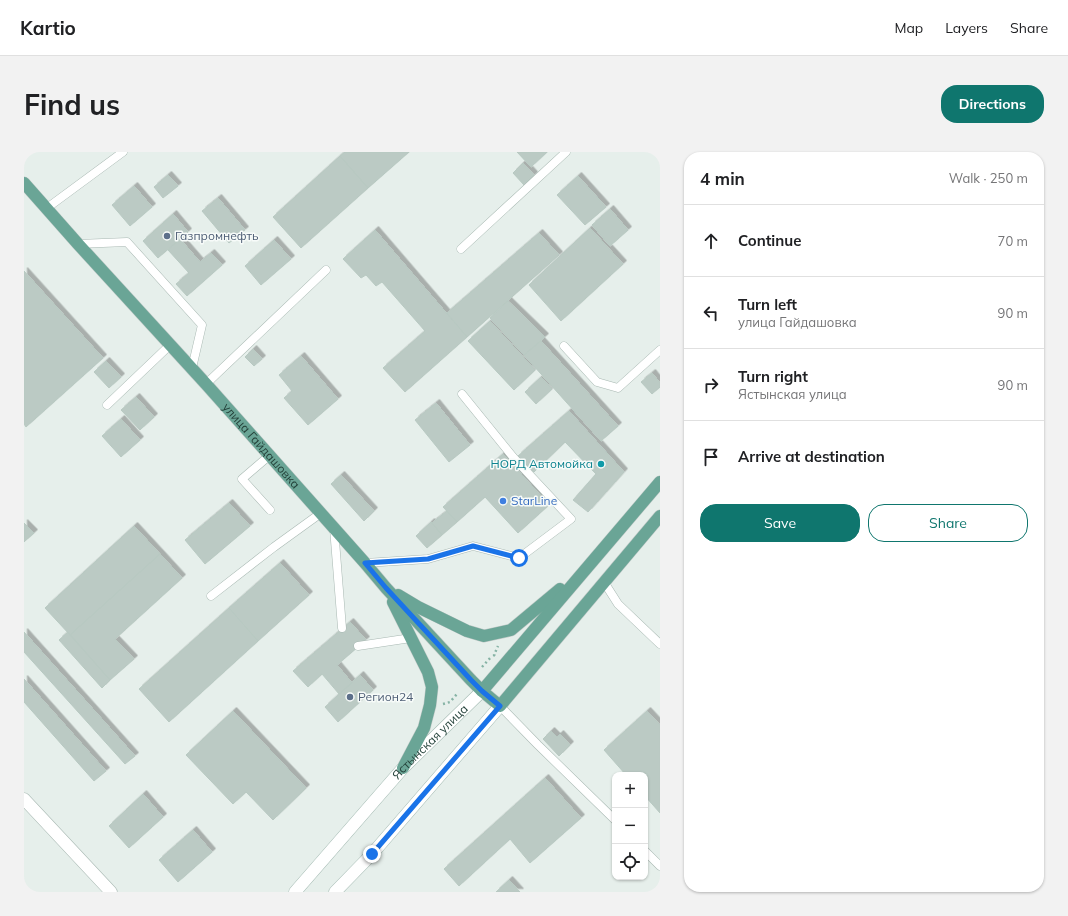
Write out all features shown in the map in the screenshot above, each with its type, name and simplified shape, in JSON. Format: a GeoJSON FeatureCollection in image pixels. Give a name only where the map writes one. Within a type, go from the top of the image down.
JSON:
{"type":"FeatureCollection","features":[{"type":"Feature","properties":{"kind":"main road","name":"улица Гайдашовка"},"geometry":{"type":"LineString","coordinates":[[24,183],[270,455],[386,588],[482,691],[500,706]]}},
{"type":"Feature","properties":{"kind":"main road","name":"Ястынская улица"},"geometry":{"type":"LineString","coordinates":[[295,892],[403,768],[482,691],[660,482]]}},
{"type":"Feature","properties":{"kind":"main road"},"geometry":{"type":"LineString","coordinates":[[335,892],[372,854],[500,706],[660,516]]}},
{"type":"Feature","properties":{"kind":"main road"},"geometry":{"type":"LineString","coordinates":[[386,588],[418,607],[467,631],[484,636],[511,630],[589,565]]}},
{"type":"Feature","properties":{"kind":"main road"},"geometry":{"type":"LineString","coordinates":[[386,588],[428,672],[432,687],[430,705],[424,728],[403,768]]}},
{"type":"Feature","properties":{"kind":"main road"},"geometry":{"type":"LineString","coordinates":[[24,799],[111,892]]}},
{"type":"Feature","properties":{"kind":"lane"},"geometry":{"type":"LineString","coordinates":[[46,208],[123,152]]}},
{"type":"Feature","properties":{"kind":"lane"},"geometry":{"type":"LineString","coordinates":[[461,249],[566,152]]}},
{"type":"Feature","properties":{"kind":"lane"},"geometry":{"type":"LineString","coordinates":[[78,244],[128,242],[202,325],[192,368]]}},
{"type":"Feature","properties":{"kind":"lane"},"geometry":{"type":"LineString","coordinates":[[206,384],[326,270]]}},
{"type":"Feature","properties":{"kind":"lane"},"geometry":{"type":"LineString","coordinates":[[107,405],[170,345]]}},
{"type":"Feature","properties":{"kind":"lane"},"geometry":{"type":"LineString","coordinates":[[564,346],[596,382],[618,388],[660,350]]}},
{"type":"Feature","properties":{"kind":"lane"},"geometry":{"type":"LineString","coordinates":[[365,563],[428,559],[473,546],[519,558],[571,519],[513,457],[462,394]]}},
{"type":"Feature","properties":{"kind":"lane"},"geometry":{"type":"LineString","coordinates":[[270,455],[242,479],[270,510]]}},
{"type":"Feature","properties":{"kind":"lane"},"geometry":{"type":"LineString","coordinates":[[211,596],[321,513]]}},
{"type":"Feature","properties":{"kind":"lane"},"geometry":{"type":"LineString","coordinates":[[334,527],[342,628]]}},
{"type":"Feature","properties":{"kind":"lane"},"geometry":{"type":"LineString","coordinates":[[604,582],[618,604],[657,636],[660,644]]}},
{"type":"Feature","properties":{"kind":"lane"},"geometry":{"type":"LineString","coordinates":[[358,646],[411,638]]}},
{"type":"Feature","properties":{"kind":"lane"},"geometry":{"type":"LineString","coordinates":[[500,706],[612,817]]}},
{"type":"Feature","properties":{"kind":"lane"},"geometry":{"type":"LineString","coordinates":[[648,854],[660,866]]}},
{"type":"Feature","properties":{"kind":"path"},"geometry":{"type":"LineString","coordinates":[[482,667],[495,656],[498,645]]}},
{"type":"Feature","properties":{"kind":"path"},"geometry":{"type":"LineString","coordinates":[[439,705],[450,702],[457,694]]}},
{"type":"Feature","properties":{"kind":"building"},"geometry":{"type":"Polygon","coordinates":[[[345,152],[409,152],[368,188],[340,156],[345,152]]]}},
{"type":"Feature","properties":{"kind":"building"},"geometry":{"type":"Polygon","coordinates":[[[517,152],[547,152],[531,167],[517,152]]]}},
{"type":"Feature","properties":{"kind":"building"},"geometry":{"type":"Polygon","coordinates":[[[340,156],[368,188],[301,248],[273,217],[340,156]]]}},
{"type":"Feature","properties":{"kind":"building"},"geometry":{"type":"Polygon","coordinates":[[[523,163],[534,175],[524,185],[513,173],[523,163]]]}},
{"type":"Feature","properties":{"kind":"building"},"geometry":{"type":"Polygon","coordinates":[[[168,175],[178,186],[163,198],[154,187],[168,175]]]}},
{"type":"Feature","properties":{"kind":"building"},"geometry":{"type":"Polygon","coordinates":[[[578,176],[606,207],[585,225],[557,195],[578,176]]]}},
{"type":"Feature","properties":{"kind":"building"},"geometry":{"type":"Polygon","coordinates":[[[134,186],[152,207],[130,226],[112,205],[134,186]]]}},
{"type":"Feature","properties":{"kind":"building"},"geometry":{"type":"Polygon","coordinates":[[[218,198],[245,230],[229,243],[202,211],[218,198]]]}},
{"type":"Feature","properties":{"kind":"building"},"geometry":{"type":"Polygon","coordinates":[[[610,209],[628,230],[610,246],[592,225],[610,209]]]}},
{"type":"Feature","properties":{"kind":"building","name":"Газпромнефть"},"geometry":{"type":"Polygon","coordinates":[[[173,214],[188,232],[158,258],[143,241],[173,214]]]}},
{"type":"Feature","properties":{"kind":"building"},"geometry":{"type":"Polygon","coordinates":[[[590,228],[623,264],[561,321],[529,285],[590,228]]]}},
{"type":"Feature","properties":{"kind":"building"},"geometry":{"type":"Polygon","coordinates":[[[375,230],[467,337],[405,392],[383,368],[425,331],[382,282],[376,286],[366,275],[361,278],[343,259],[375,230]]]}},
{"type":"Feature","properties":{"kind":"building"},"geometry":{"type":"Polygon","coordinates":[[[539,233],[559,255],[467,337],[447,313],[539,233]]]}},
{"type":"Feature","properties":{"kind":"building"},"geometry":{"type":"Polygon","coordinates":[[[180,239],[200,262],[211,253],[222,265],[187,296],[176,284],[189,273],[168,250],[180,239]]]}},
{"type":"Feature","properties":{"kind":"building"},"geometry":{"type":"Polygon","coordinates":[[[274,240],[291,259],[261,285],[245,266],[274,240]]]}},
{"type":"Feature","properties":{"kind":"building"},"geometry":{"type":"Polygon","coordinates":[[[24,271],[103,358],[26,427],[24,424],[24,271]]]}},
{"type":"Feature","properties":{"kind":"building"},"geometry":{"type":"Polygon","coordinates":[[[508,301],[545,337],[524,355],[490,318],[508,301]]]}},
{"type":"Feature","properties":{"kind":"building"},"geometry":{"type":"Polygon","coordinates":[[[490,321],[535,370],[514,390],[468,341],[490,321]]]}},
{"type":"Feature","properties":{"kind":"building"},"geometry":{"type":"Polygon","coordinates":[[[541,341],[618,426],[601,441],[524,355],[541,341]]]}},
{"type":"Feature","properties":{"kind":"building"},"geometry":{"type":"Polygon","coordinates":[[[253,349],[262,359],[254,366],[245,357],[253,349]]]}},
{"type":"Feature","properties":{"kind":"building"},"geometry":{"type":"Polygon","coordinates":[[[301,356],[338,399],[308,425],[284,398],[292,391],[279,375],[301,356]]]}},
{"type":"Feature","properties":{"kind":"building"},"geometry":{"type":"Polygon","coordinates":[[[106,361],[121,377],[109,388],[94,372],[106,361]]]}},
{"type":"Feature","properties":{"kind":"building"},"geometry":{"type":"Polygon","coordinates":[[[652,373],[660,383],[660,387],[652,394],[641,382],[652,373]]]}},
{"type":"Feature","properties":{"kind":"building"},"geometry":{"type":"Polygon","coordinates":[[[541,377],[552,389],[536,404],[525,392],[541,377]]]}},
{"type":"Feature","properties":{"kind":"building"},"geometry":{"type":"Polygon","coordinates":[[[136,397],[154,417],[140,430],[121,410],[136,397]]]}},
{"type":"Feature","properties":{"kind":"building"},"geometry":{"type":"Polygon","coordinates":[[[436,403],[470,445],[449,462],[415,420],[436,403]]]}},
{"type":"Feature","properties":{"kind":"building","name":"НОРД Автомойка"},"geometry":{"type":"Polygon","coordinates":[[[569,411],[624,472],[588,512],[573,500],[596,474],[565,442],[534,472],[518,456],[569,411]]]}},
{"type":"Feature","properties":{"kind":"building"},"geometry":{"type":"Polygon","coordinates":[[[121,419],[140,440],[121,457],[102,436],[121,419]]]}},
{"type":"Feature","properties":{"kind":"building"},"geometry":{"type":"Polygon","coordinates":[[[503,454],[549,505],[518,533],[485,497],[457,522],[443,507],[503,454]]]}},
{"type":"Feature","properties":{"kind":"building"},"geometry":{"type":"Polygon","coordinates":[[[341,475],[374,511],[364,521],[331,484],[341,475]]]}},
{"type":"Feature","properties":{"kind":"building"},"geometry":{"type":"Polygon","coordinates":[[[229,503],[250,526],[205,564],[185,540],[229,503]]]}},
{"type":"Feature","properties":{"kind":"building"},"geometry":{"type":"Polygon","coordinates":[[[447,511],[457,522],[442,535],[432,523],[447,511]]]}},
{"type":"Feature","properties":{"kind":"building"},"geometry":{"type":"Polygon","coordinates":[[[431,522],[442,535],[427,548],[416,536],[431,522]]]}},
{"type":"Feature","properties":{"kind":"building"},"geometry":{"type":"Polygon","coordinates":[[[24,523],[34,533],[24,542],[24,523]]]}},
{"type":"Feature","properties":{"kind":"building"},"geometry":{"type":"Polygon","coordinates":[[[134,526],[160,554],[70,635],[45,608],[134,526]]]}},
{"type":"Feature","properties":{"kind":"building"},"geometry":{"type":"Polygon","coordinates":[[[160,554],[182,578],[115,639],[134,659],[110,680],[70,635],[160,554]]]}},
{"type":"Feature","properties":{"kind":"building"},"geometry":{"type":"Polygon","coordinates":[[[280,563],[309,595],[258,641],[229,608],[280,563]]]}},
{"type":"Feature","properties":{"kind":"building"},"geometry":{"type":"Polygon","coordinates":[[[229,608],[258,641],[169,722],[139,689],[229,608]]]}},
{"type":"Feature","properties":{"kind":"building"},"geometry":{"type":"Polygon","coordinates":[[[350,622],[366,640],[337,665],[352,683],[339,694],[322,674],[308,687],[293,671],[350,622]]]}},
{"type":"Feature","properties":{"kind":"building"},"geometry":{"type":"Polygon","coordinates":[[[24,632],[135,756],[125,764],[24,652],[24,632]]]}},
{"type":"Feature","properties":{"kind":"building"},"geometry":{"type":"Polygon","coordinates":[[[68,632],[110,680],[102,688],[59,640],[68,632]]]}},
{"type":"Feature","properties":{"kind":"building"},"geometry":{"type":"Polygon","coordinates":[[[360,675],[373,690],[338,722],[325,707],[360,675]]]}},
{"type":"Feature","properties":{"kind":"building"},"geometry":{"type":"Polygon","coordinates":[[[24,679],[106,771],[94,781],[24,702],[24,679]]]}},
{"type":"Feature","properties":{"kind":"building"},"geometry":{"type":"Polygon","coordinates":[[[233,711],[306,788],[273,820],[246,792],[233,804],[186,755],[233,711]]]}},
{"type":"Feature","properties":{"kind":"building"},"geometry":{"type":"Polygon","coordinates":[[[647,711],[660,725],[660,813],[648,799],[648,772],[623,772],[604,750],[647,711]]]}},
{"type":"Feature","properties":{"kind":"building"},"geometry":{"type":"Polygon","coordinates":[[[551,731],[557,737],[560,734],[570,745],[559,756],[543,739],[551,731]]]}},
{"type":"Feature","properties":{"kind":"building"},"geometry":{"type":"Polygon","coordinates":[[[545,778],[581,818],[530,863],[510,839],[459,886],[444,869],[545,778]]]}},
{"type":"Feature","properties":{"kind":"building"},"geometry":{"type":"Polygon","coordinates":[[[143,794],[163,817],[129,848],[109,826],[143,794]]]}},
{"type":"Feature","properties":{"kind":"building"},"geometry":{"type":"Polygon","coordinates":[[[193,830],[212,852],[178,882],[159,860],[193,830]]]}},
{"type":"Feature","properties":{"kind":"building"},"geometry":{"type":"Polygon","coordinates":[[[509,880],[520,892],[496,892],[509,880]]]}},
{"type":"Feature","properties":{"kind":"place","name":"Газпромнефть"},"geometry":{"type":"Point","coordinates":[167,236]}},
{"type":"Feature","properties":{"kind":"place","name":"НОРД Автомойка"},"geometry":{"type":"Point","coordinates":[601,464]}},
{"type":"Feature","properties":{"kind":"place","name":"StarLine"},"geometry":{"type":"Point","coordinates":[503,501]}},
{"type":"Feature","properties":{"kind":"place","name":"Регион24"},"geometry":{"type":"Point","coordinates":[350,697]}},
{"type":"Feature","properties":{"kind":"route"},"geometry":{"type":"LineString","coordinates":[[372,854],[500,706],[471,680],[386,588],[365,563],[428,559],[473,546],[519,558]]}}]}
